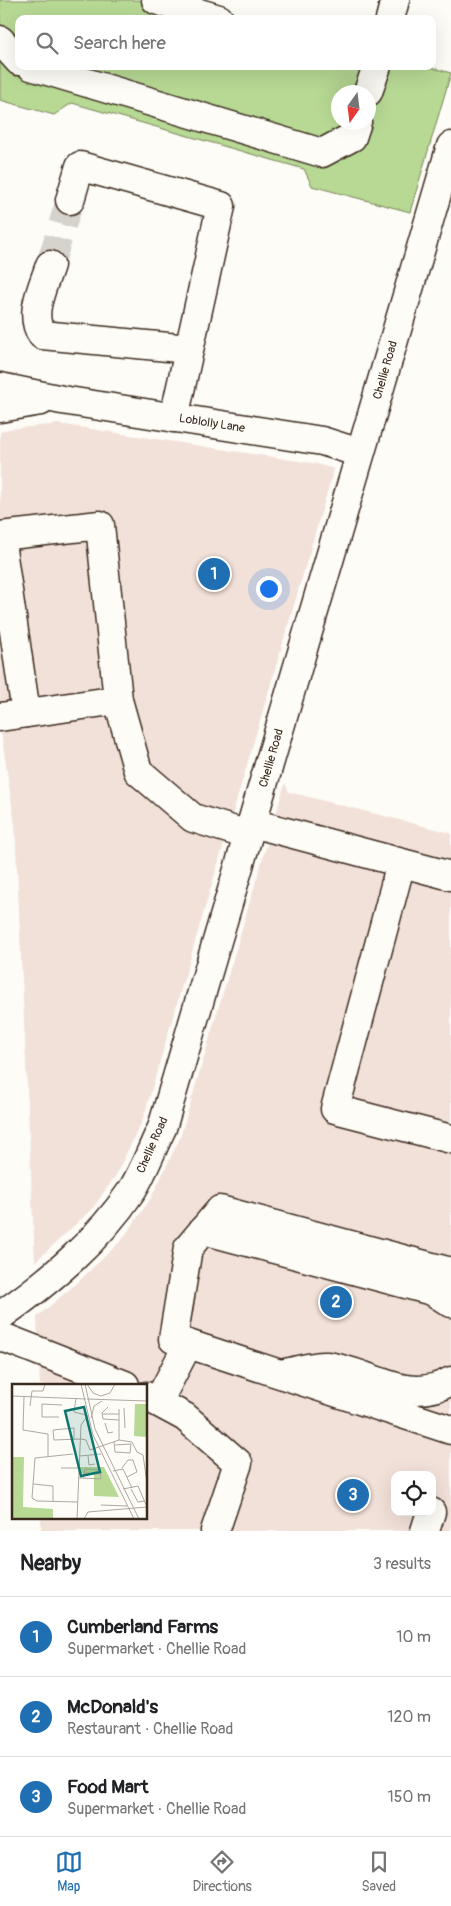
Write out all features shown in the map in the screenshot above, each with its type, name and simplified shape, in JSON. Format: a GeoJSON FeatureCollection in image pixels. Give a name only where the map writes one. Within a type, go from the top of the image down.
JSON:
{"type":"FeatureCollection","features":[{"type":"Feature","properties":{"kind":"street"},"geometry":{"type":"LineString","coordinates":[[156,0],[206,15]]}},
{"type":"Feature","properties":{"kind":"street"},"geometry":{"type":"LineString","coordinates":[[391,15],[395,0]]}},
{"type":"Feature","properties":{"kind":"street"},"geometry":{"type":"LineString","coordinates":[[0,40],[15,57]]}},
{"type":"Feature","properties":{"kind":"street"},"geometry":{"type":"LineString","coordinates":[[44,70],[322,153],[352,137],[354,130]]}},
{"type":"Feature","properties":{"kind":"street"},"geometry":{"type":"LineString","coordinates":[[370,85],[376,70]]}},
{"type":"Feature","properties":{"kind":"street","name":"Chellie Road"},"geometry":{"type":"LineString","coordinates":[[0,1316],[34,1292],[106,1226],[133,1188],[162,1128],[360,453],[444,192],[451,146]]}},
{"type":"Feature","properties":{"kind":"street"},"geometry":{"type":"LineString","coordinates":[[70,200],[80,166],[220,206],[174,418]]}},
{"type":"Feature","properties":{"kind":"street"},"geometry":{"type":"LineString","coordinates":[[50,265],[35,313],[38,329],[42,335],[189,349]]}},
{"type":"Feature","properties":{"kind":"street","name":"Loblolly Lane"},"geometry":{"type":"LineString","coordinates":[[0,387],[62,400],[322,440],[360,453]]}},
{"type":"Feature","properties":{"kind":"street","name":"Loblolly Lane"},"geometry":{"type":"LineString","coordinates":[[0,408],[38,401],[62,400]]}},
{"type":"Feature","properties":{"kind":"street"},"geometry":{"type":"LineString","coordinates":[[118,700],[13,715],[0,536],[100,525],[118,700],[138,771],[193,818],[250,829],[451,876]]}},
{"type":"Feature","properties":{"kind":"street"},"geometry":{"type":"LineString","coordinates":[[401,863],[335,1109],[451,1139]]}},
{"type":"Feature","properties":{"kind":"street"},"geometry":{"type":"LineString","coordinates":[[451,1272],[220,1210],[188,1248],[173,1340],[451,1430]]}},
{"type":"Feature","properties":{"kind":"street"},"geometry":{"type":"LineString","coordinates":[[202,1230],[432,1291],[451,1302]]}},
{"type":"Feature","properties":{"kind":"street"},"geometry":{"type":"LineString","coordinates":[[0,1336],[122,1384]]}},
{"type":"Feature","properties":{"kind":"street"},"geometry":{"type":"LineString","coordinates":[[188,1344],[152,1399],[185,1417],[238,1463],[215,1531]]}},
{"type":"Feature","properties":{"kind":"street"},"geometry":{"type":"LineString","coordinates":[[281,1374],[325,1366],[415,1392],[439,1388],[451,1381]]}},
{"type":"Feature","properties":{"kind":"street"},"geometry":{"type":"LineString","coordinates":[[425,1531],[430,1516]]}},
{"type":"Feature","properties":{"kind":"shaded area"},"geometry":{"type":"Polygon","coordinates":[[[59,424],[317,464],[334,469],[143,1119],[116,1175],[92,1209],[35,1262],[15,825],[0,725],[0,432],[9,429],[59,424]]]}},
{"type":"Feature","properties":{"kind":"shaded area"},"geometry":{"type":"Polygon","coordinates":[[[285,783],[289,792],[451,833],[451,1531],[41,1531],[41,1518],[148,1518],[148,1384],[40,1384],[37,1317],[79,1281],[122,1240],[151,1198],[180,1138],[285,783]]]}},
{"type":"Feature","properties":{"kind":"green space"},"geometry":{"type":"Polygon","coordinates":[[[0,0],[185,0],[239,15],[15,15],[15,70],[436,69],[451,73],[410,212],[312,186],[304,169],[72,103],[54,115],[0,100],[0,0]]]}},
{"type":"Feature","properties":{"kind":"tunnel"},"geometry":{"type":"LineString","coordinates":[[50,265],[70,200]]}},
{"type":"Feature","properties":{"kind":"place","name":"Cumberland Farms"},"geometry":{"type":"Point","coordinates":[214,574]}},
{"type":"Feature","properties":{"kind":"place","name":"McDonald's"},"geometry":{"type":"Point","coordinates":[336,1302]}},
{"type":"Feature","properties":{"kind":"place","name":"Food Mart"},"geometry":{"type":"Point","coordinates":[353,1495]}}]}
